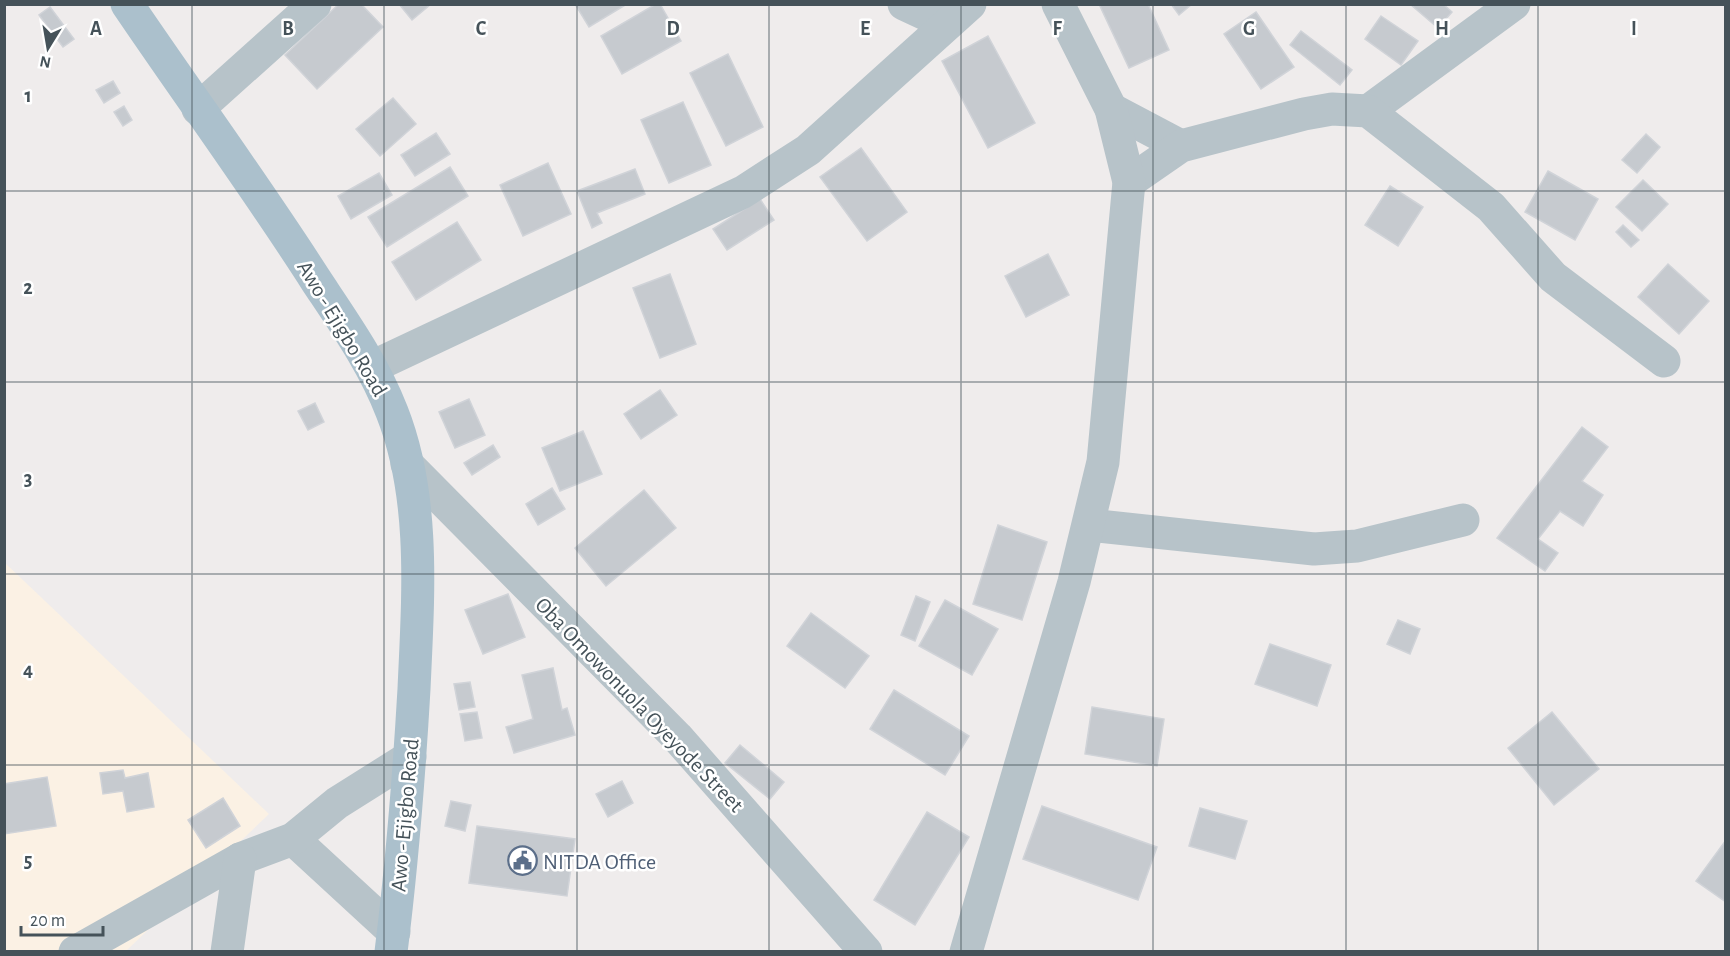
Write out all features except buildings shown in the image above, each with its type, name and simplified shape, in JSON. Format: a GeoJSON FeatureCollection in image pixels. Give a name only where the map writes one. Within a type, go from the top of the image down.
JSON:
{"type":"FeatureCollection","features":[{"type":"Feature","properties":{"kind":"main road","name":"Awo - Ejigbo Road"},"geometry":{"type":"LineString","coordinates":[[127,4],[285,232],[372,367],[393,413],[407,464],[417,549],[410,757],[393,942]]}},
{"type":"Feature","properties":{"kind":"street"},"geometry":{"type":"LineString","coordinates":[[198,109],[315,4]]}},
{"type":"Feature","properties":{"kind":"street"},"geometry":{"type":"LineString","coordinates":[[904,4],[958,14]]}},
{"type":"Feature","properties":{"kind":"street"},"geometry":{"type":"LineString","coordinates":[[1368,111],[1514,4]]}},
{"type":"Feature","properties":{"kind":"street"},"geometry":{"type":"LineString","coordinates":[[966,951],[1089,525],[1103,462],[1128,182],[1112,109],[1057,5]]}},
{"type":"Feature","properties":{"kind":"street"},"geometry":{"type":"LineString","coordinates":[[372,367],[743,192],[808,150],[867,99],[958,14]]}},
{"type":"Feature","properties":{"kind":"street"},"geometry":{"type":"LineString","coordinates":[[1112,109],[1181,146]]}},
{"type":"Feature","properties":{"kind":"street"},"geometry":{"type":"LineString","coordinates":[[1128,182],[1181,146],[1304,114],[1332,109],[1368,111],[1491,207],[1553,277],[1664,361]]}},
{"type":"Feature","properties":{"kind":"street","name":"Oba Omowonuola Oyeyode Street"},"geometry":{"type":"LineString","coordinates":[[407,464],[677,737],[866,951]]}},
{"type":"Feature","properties":{"kind":"street"},"geometry":{"type":"LineString","coordinates":[[1089,525],[1314,549],[1357,546],[1463,520]]}},
{"type":"Feature","properties":{"kind":"street"},"geometry":{"type":"LineString","coordinates":[[75,951],[240,860],[293,839],[337,803],[410,757]]}},
{"type":"Feature","properties":{"kind":"street"},"geometry":{"type":"LineString","coordinates":[[293,839],[393,942]]}},
{"type":"Feature","properties":{"kind":"street"},"geometry":{"type":"LineString","coordinates":[[227,951],[240,860]]}},
{"type":"Feature","properties":{"kind":"shaded area"},"geometry":{"type":"Polygon","coordinates":[[[4,562],[269,814],[126,951],[5,951],[4,562]]]}},
{"type":"Feature","properties":{"kind":"place","name":"NITDA Office"},"geometry":{"type":"Point","coordinates":[522,861]}}]}
